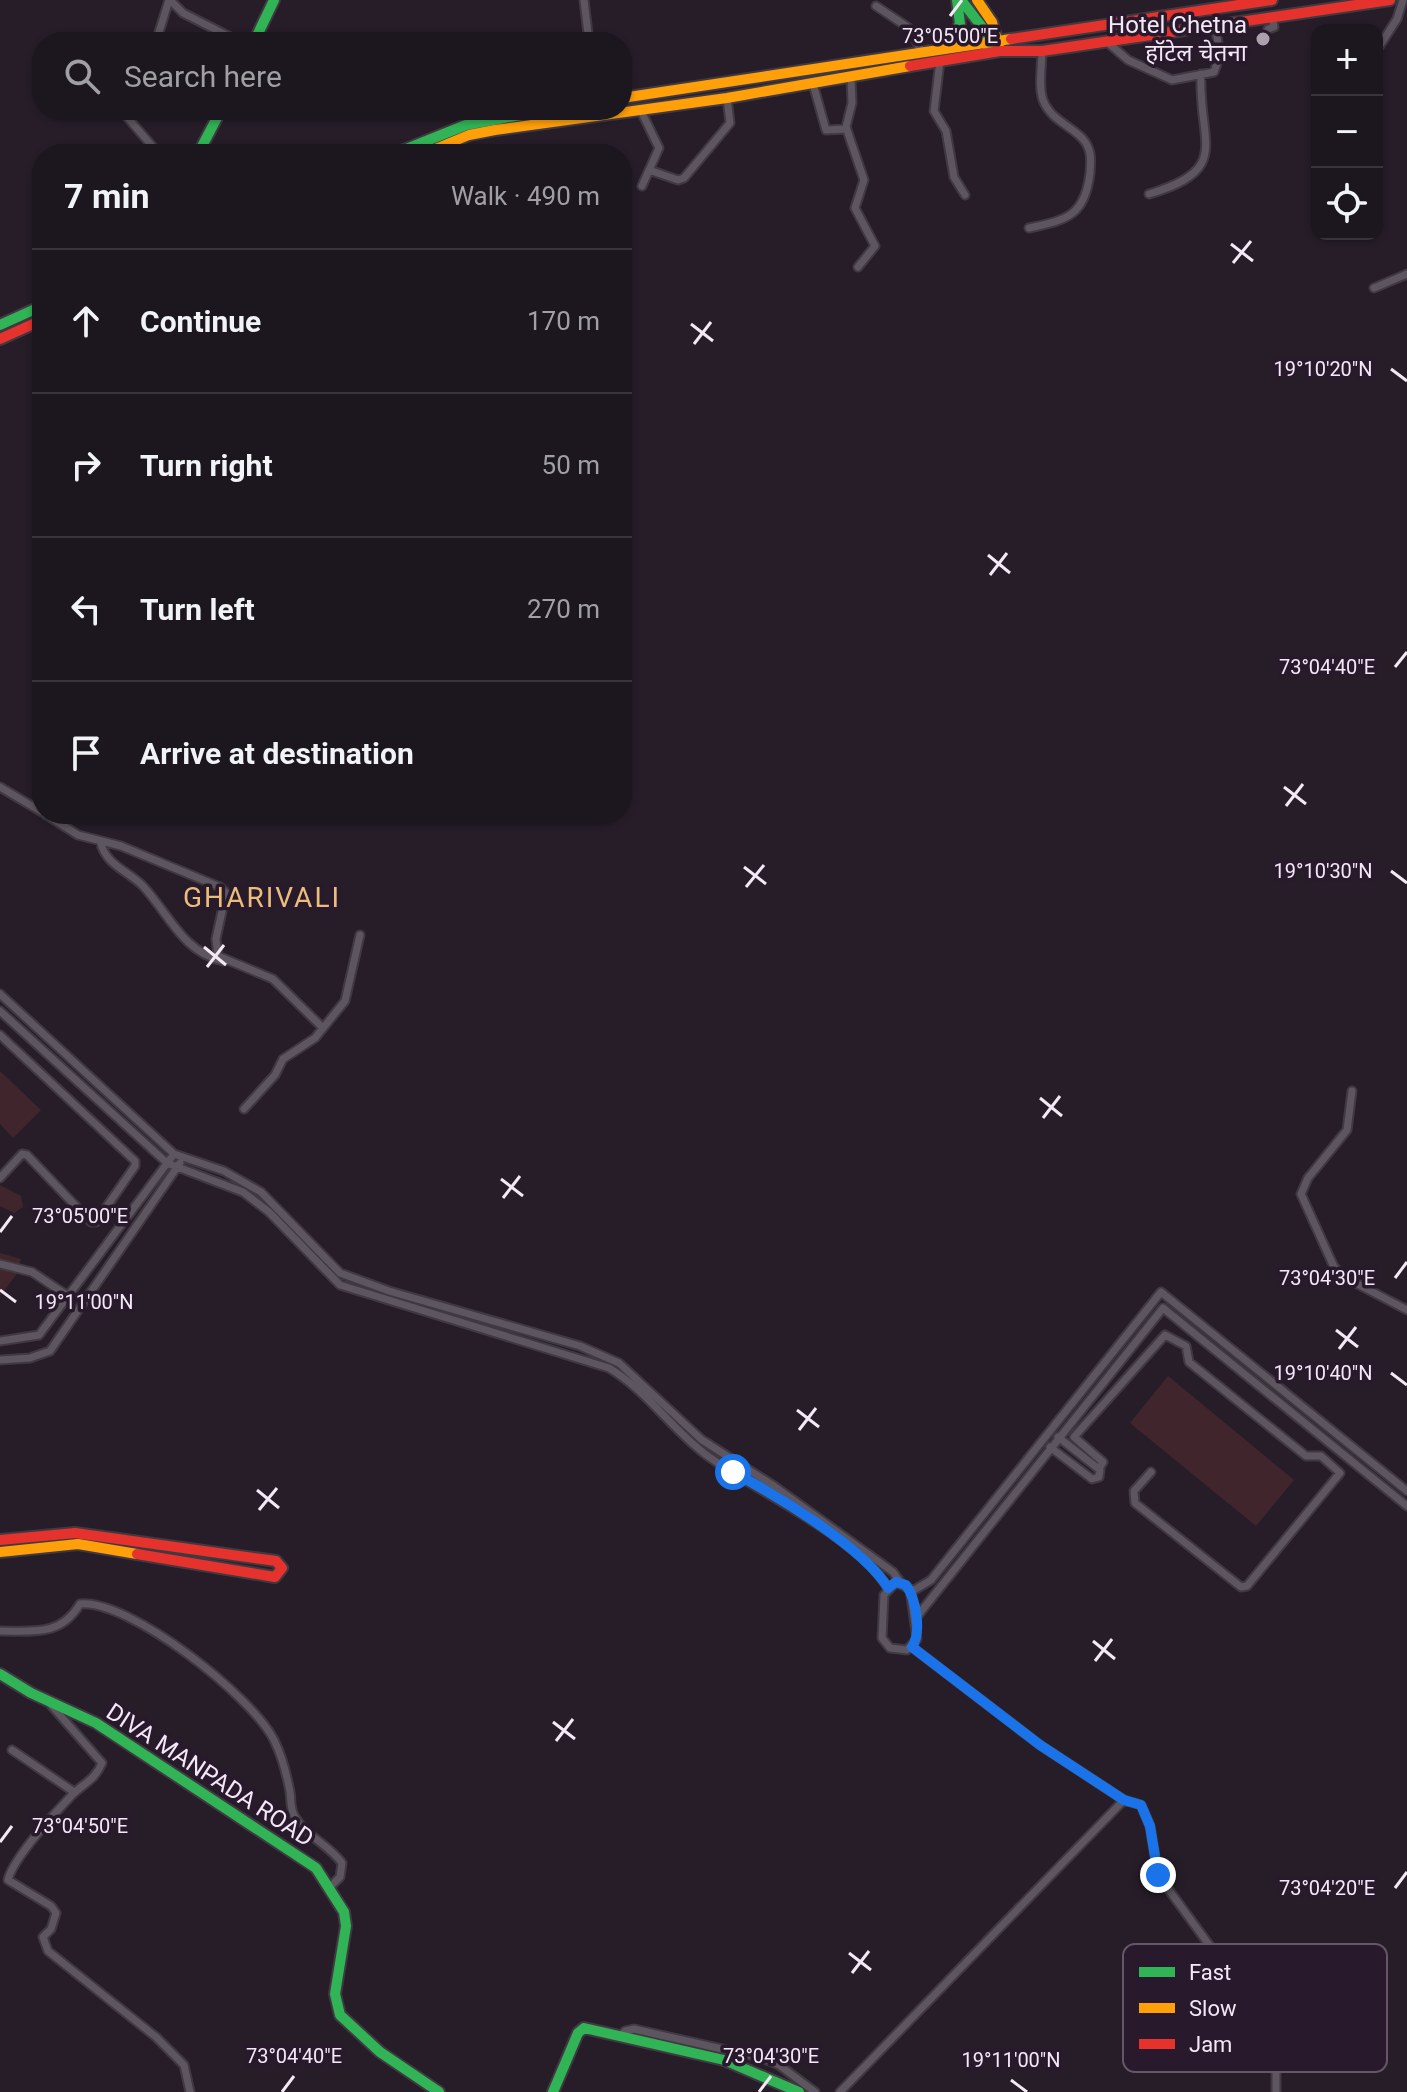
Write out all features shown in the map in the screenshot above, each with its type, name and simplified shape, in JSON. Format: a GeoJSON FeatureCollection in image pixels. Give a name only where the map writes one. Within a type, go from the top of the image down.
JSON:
{"type":"FeatureCollection","features":[{"type":"Feature","properties":{"kind":"main road"},"geometry":{"type":"LineString","coordinates":[[959,0],[982,27],[993,46]]}},
{"type":"Feature","properties":{"kind":"main road"},"geometry":{"type":"LineString","coordinates":[[944,49],[960,24],[959,0]]}},
{"type":"Feature","properties":{"kind":"main road"},"geometry":{"type":"LineString","coordinates":[[977,0],[992,22],[993,46]]}},
{"type":"Feature","properties":{"kind":"main road"},"geometry":{"type":"LineString","coordinates":[[632,111],[851,78],[1194,5],[1272,0]]}},
{"type":"Feature","properties":{"kind":"main road"},"geometry":{"type":"LineString","coordinates":[[632,96],[944,49],[993,46],[1042,51],[1390,0]]}},
{"type":"Feature","properties":{"kind":"main road"},"geometry":{"type":"LineString","coordinates":[[259,32],[272,3]]}},
{"type":"Feature","properties":{"kind":"main road"},"geometry":{"type":"LineString","coordinates":[[203,144],[216,120]]}},
{"type":"Feature","properties":{"kind":"main road"},"geometry":{"type":"LineString","coordinates":[[418,144],[466,125],[493,120]]}},
{"type":"Feature","properties":{"kind":"main road"},"geometry":{"type":"LineString","coordinates":[[447,144],[469,135],[556,120]]}},
{"type":"Feature","properties":{"kind":"main road"},"geometry":{"type":"LineString","coordinates":[[0,325],[32,311]]}},
{"type":"Feature","properties":{"kind":"main road"},"geometry":{"type":"LineString","coordinates":[[0,339],[32,325]]}},
{"type":"Feature","properties":{"kind":"main road"},"geometry":{"type":"LineString","coordinates":[[0,1540],[75,1533],[276,1561],[282,1568],[275,1577],[78,1544],[0,1552]]}},
{"type":"Feature","properties":{"kind":"main road","name":"DIVA MANPADA ROAD"},"geometry":{"type":"LineString","coordinates":[[0,1674],[50,1703],[96,1723],[278,1840],[316,1868],[344,1912],[346,1926],[335,1994],[340,2015],[380,2052],[436,2091]]}},
{"type":"Feature","properties":{"kind":"main road"},"geometry":{"type":"LineString","coordinates":[[553,2092],[579,2030],[731,2061],[775,2077],[799,2092]]}},
{"type":"Feature","properties":{"kind":"street"},"geometry":{"type":"LineString","coordinates":[[159,32],[169,0],[183,13],[220,32]]}},
{"type":"Feature","properties":{"kind":"street"},"geometry":{"type":"LineString","coordinates":[[584,0],[588,32]]}},
{"type":"Feature","properties":{"kind":"street"},"geometry":{"type":"LineString","coordinates":[[1383,41],[1397,19],[1403,0]]}},
{"type":"Feature","properties":{"kind":"street"},"geometry":{"type":"LineString","coordinates":[[876,6],[909,28],[922,52]]}},
{"type":"Feature","properties":{"kind":"street"},"geometry":{"type":"LineString","coordinates":[[1268,29],[1274,27],[1272,17]]}},
{"type":"Feature","properties":{"kind":"street"},"geometry":{"type":"LineString","coordinates":[[1106,41],[1128,60],[1172,80],[1214,72],[1219,65],[1215,25]]}},
{"type":"Feature","properties":{"kind":"street"},"geometry":{"type":"LineString","coordinates":[[1029,228],[1056,221],[1082,206],[1086,199],[1091,158],[1081,138],[1058,122],[1042,97],[1042,51]]}},
{"type":"Feature","properties":{"kind":"street"},"geometry":{"type":"LineString","coordinates":[[940,61],[934,111],[946,131],[954,177],[965,195]]}},
{"type":"Feature","properties":{"kind":"street"},"geometry":{"type":"LineString","coordinates":[[1149,194],[1183,184],[1202,168],[1208,147],[1200,106],[1201,74]]}},
{"type":"Feature","properties":{"kind":"street"},"geometry":{"type":"LineString","coordinates":[[851,78],[852,103],[847,129],[864,180],[855,208],[875,246],[858,267]]}},
{"type":"Feature","properties":{"kind":"street"},"geometry":{"type":"LineString","coordinates":[[813,84],[826,130],[847,129]]}},
{"type":"Feature","properties":{"kind":"street"},"geometry":{"type":"LineString","coordinates":[[649,170],[678,180],[684,178],[730,123],[727,98]]}},
{"type":"Feature","properties":{"kind":"street"},"geometry":{"type":"LineString","coordinates":[[641,111],[658,143],[642,186]]}},
{"type":"Feature","properties":{"kind":"street"},"geometry":{"type":"LineString","coordinates":[[132,122],[151,144]]}},
{"type":"Feature","properties":{"kind":"street"},"geometry":{"type":"LineString","coordinates":[[1374,288],[1407,274]]}},
{"type":"Feature","properties":{"kind":"street"},"geometry":{"type":"LineString","coordinates":[[0,787],[32,806]]}},
{"type":"Feature","properties":{"kind":"street"},"geometry":{"type":"LineString","coordinates":[[60,824],[78,835],[211,882],[226,893],[216,939],[218,956],[225,962]]}},
{"type":"Feature","properties":{"kind":"street"},"geometry":{"type":"LineString","coordinates":[[100,841],[110,863],[140,883],[190,943],[213,959],[273,979],[323,1028]]}},
{"type":"Feature","properties":{"kind":"street"},"geometry":{"type":"LineString","coordinates":[[244,1109],[275,1075],[283,1059],[315,1038],[350,990],[360,935]]}},
{"type":"Feature","properties":{"kind":"street"},"geometry":{"type":"LineString","coordinates":[[0,994],[174,1154],[224,1171],[261,1192],[327,1262],[357,1282],[580,1346],[619,1363],[702,1440],[884,1565],[911,1592],[917,1639],[912,1647],[898,1651],[890,1648],[882,1638],[884,1595],[888,1588],[901,1583]]}},
{"type":"Feature","properties":{"kind":"street"},"geometry":{"type":"LineString","coordinates":[[0,1011],[167,1163],[243,1192],[269,1212],[340,1285],[609,1368],[630,1383],[666,1421],[708,1456],[765,1485],[865,1561],[888,1588]]}},
{"type":"Feature","properties":{"kind":"street"},"geometry":{"type":"LineString","coordinates":[[0,1035],[135,1161],[135,1166],[96,1222],[91,1222],[27,1155],[22,1154],[0,1178]]}},
{"type":"Feature","properties":{"kind":"street"},"geometry":{"type":"LineString","coordinates":[[1352,1091],[1347,1130],[1308,1178],[1301,1194],[1334,1267],[1344,1277],[1407,1310]]}},
{"type":"Feature","properties":{"kind":"street"},"geometry":{"type":"LineString","coordinates":[[0,1341],[39,1335],[174,1154]]}},
{"type":"Feature","properties":{"kind":"street"},"geometry":{"type":"LineString","coordinates":[[0,1360],[30,1358],[50,1351],[183,1158]]}},
{"type":"Feature","properties":{"kind":"street"},"geometry":{"type":"LineString","coordinates":[[0,1264],[32,1272],[68,1296]]}},
{"type":"Feature","properties":{"kind":"street"},"geometry":{"type":"LineString","coordinates":[[1161,1292],[1163,1308],[1407,1506]]}},
{"type":"Feature","properties":{"kind":"street"},"geometry":{"type":"LineString","coordinates":[[911,1592],[931,1580],[1161,1292]]}},
{"type":"Feature","properties":{"kind":"street"},"geometry":{"type":"LineString","coordinates":[[1161,1292],[1407,1491]]}},
{"type":"Feature","properties":{"kind":"street"},"geometry":{"type":"LineString","coordinates":[[915,1619],[1163,1308]]}},
{"type":"Feature","properties":{"kind":"street"},"geometry":{"type":"LineString","coordinates":[[1050,1447],[1092,1479],[1099,1477],[1103,1462],[1074,1437],[1165,1335],[1186,1346],[1189,1362],[1306,1456],[1321,1456],[1340,1473],[1247,1586],[1241,1587],[1135,1503],[1134,1491],[1151,1472]]}},
{"type":"Feature","properties":{"kind":"street"},"geometry":{"type":"LineString","coordinates":[[1058,1437],[1099,1469]]}},
{"type":"Feature","properties":{"kind":"street"},"geometry":{"type":"LineString","coordinates":[[1013,1474],[1023,1481]]}},
{"type":"Feature","properties":{"kind":"street"},"geometry":{"type":"LineString","coordinates":[[0,1631],[49,1631],[64,1625],[80,1604],[94,1602],[134,1622],[207,1667],[255,1710],[275,1741],[290,1788],[292,1813],[302,1827],[342,1863],[340,1877],[329,1888]]}},
{"type":"Feature","properties":{"kind":"street"},"geometry":{"type":"LineString","coordinates":[[912,1647],[1040,1745],[1124,1800],[1141,1805],[1150,1826],[1158,1875],[1208,1944]]}},
{"type":"Feature","properties":{"kind":"street"},"geometry":{"type":"LineString","coordinates":[[50,1703],[102,1763],[89,1784],[74,1792],[19,1855],[8,1880],[51,1906],[56,1913],[51,1929],[43,1937],[48,1951],[156,2037],[184,2065],[190,2092]]}},
{"type":"Feature","properties":{"kind":"street"},"geometry":{"type":"LineString","coordinates":[[12,1750],[74,1792]]}},
{"type":"Feature","properties":{"kind":"street"},"geometry":{"type":"LineString","coordinates":[[840,2092],[1124,1800]]}},
{"type":"Feature","properties":{"kind":"street"},"geometry":{"type":"LineString","coordinates":[[620,2037],[625,2031],[634,2029],[762,2058],[779,2065],[815,2092]]}},
{"type":"Feature","properties":{"kind":"shaded area"},"geometry":{"type":"Polygon","coordinates":[[[0,1071],[41,1110],[13,1138],[0,1124],[0,1071]]]}},
{"type":"Feature","properties":{"kind":"shaded area"},"geometry":{"type":"Polygon","coordinates":[[[0,1185],[21,1196],[23,1207],[14,1213],[0,1206],[0,1185]]]}},
{"type":"Feature","properties":{"kind":"shaded area"},"geometry":{"type":"Polygon","coordinates":[[[0,1253],[21,1259],[16,1275],[0,1296],[0,1253]]]}},
{"type":"Feature","properties":{"kind":"shaded area"},"geometry":{"type":"Polygon","coordinates":[[[1168,1376],[1294,1480],[1256,1526],[1130,1423],[1168,1376]]]}},
{"type":"Feature","properties":{"kind":"traffic: fast"},"geometry":{"type":"LineString","coordinates":[[259,32],[274,0]]}},
{"type":"Feature","properties":{"kind":"traffic: fast"},"geometry":{"type":"LineString","coordinates":[[944,49],[960,24],[957,0]]}},
{"type":"Feature","properties":{"kind":"traffic: fast"},"geometry":{"type":"LineString","coordinates":[[961,0],[982,27],[988,49]]}},
{"type":"Feature","properties":{"kind":"traffic: fast"},"geometry":{"type":"LineString","coordinates":[[203,144],[216,120]]}},
{"type":"Feature","properties":{"kind":"traffic: fast"},"geometry":{"type":"LineString","coordinates":[[419,144],[466,125],[493,120]]}},
{"type":"Feature","properties":{"kind":"traffic: fast"},"geometry":{"type":"LineString","coordinates":[[0,325],[32,311]]}},
{"type":"Feature","properties":{"kind":"traffic: fast"},"geometry":{"type":"LineString","coordinates":[[0,1674],[31,1693],[96,1723],[316,1868],[344,1912],[346,1926],[335,1994],[340,2015],[380,2052],[439,2092]]}},
{"type":"Feature","properties":{"kind":"traffic: fast"},"geometry":{"type":"LineString","coordinates":[[553,2092],[578,2033],[584,2028],[724,2060],[799,2092]]}},
{"type":"Feature","properties":{"kind":"traffic: slow"},"geometry":{"type":"LineString","coordinates":[[977,0],[992,22],[999,47]]}},
{"type":"Feature","properties":{"kind":"traffic: slow"},"geometry":{"type":"LineString","coordinates":[[632,96],[1011,39]]}},
{"type":"Feature","properties":{"kind":"traffic: slow"},"geometry":{"type":"LineString","coordinates":[[632,111],[910,66]]}},
{"type":"Feature","properties":{"kind":"traffic: slow"},"geometry":{"type":"LineString","coordinates":[[447,144],[469,135],[568,120]]}},
{"type":"Feature","properties":{"kind":"traffic: slow"},"geometry":{"type":"LineString","coordinates":[[0,1552],[78,1544],[137,1554]]}},
{"type":"Feature","properties":{"kind":"traffic: jam"},"geometry":{"type":"LineString","coordinates":[[1011,39],[1272,0]]}},
{"type":"Feature","properties":{"kind":"traffic: jam"},"geometry":{"type":"LineString","coordinates":[[910,66],[1000,51],[1042,51],[1390,0]]}},
{"type":"Feature","properties":{"kind":"traffic: jam"},"geometry":{"type":"LineString","coordinates":[[0,339],[32,325]]}},
{"type":"Feature","properties":{"kind":"traffic: jam"},"geometry":{"type":"LineString","coordinates":[[0,1540],[75,1533],[276,1561],[282,1568],[275,1577],[137,1554]]}},
{"type":"Feature","properties":{"kind":"place","name":"Hotel Chetna हॉटेल चेतना"},"geometry":{"type":"Point","coordinates":[1263,39]}},
{"type":"Feature","properties":{"kind":"district","name":"GHARIVALI"},"geometry":{"type":"Point","coordinates":[262,897]}},
{"type":"Feature","properties":{"kind":"route"},"geometry":{"type":"LineString","coordinates":[[733,1472],[762,1488],[865,1561],[876,1570],[888,1588],[896,1582],[906,1585],[914,1602],[917,1639],[912,1647],[1040,1745],[1124,1800],[1141,1805],[1150,1826],[1158,1875]]}}]}
